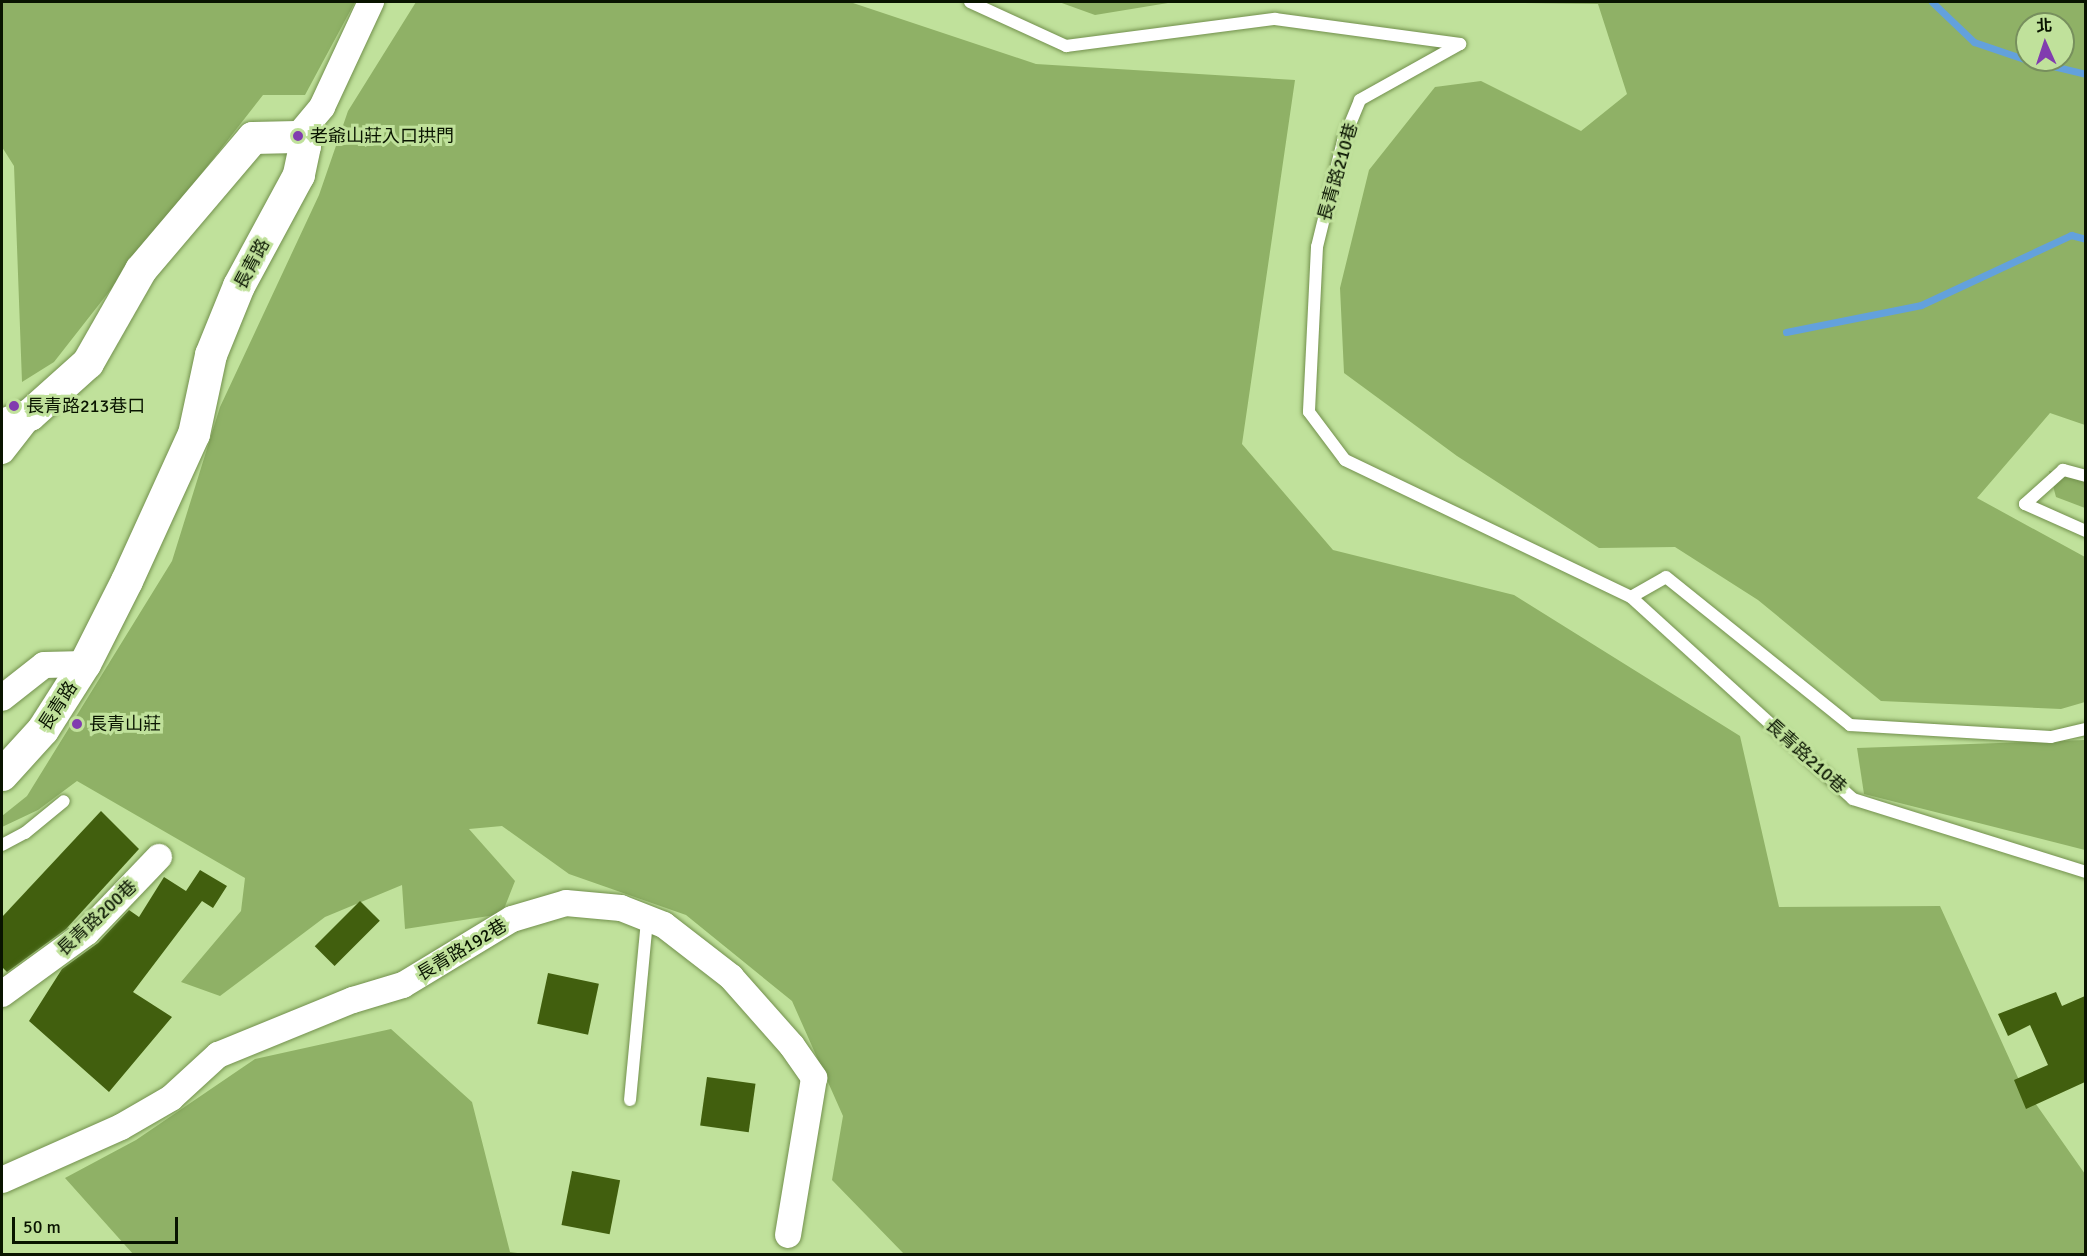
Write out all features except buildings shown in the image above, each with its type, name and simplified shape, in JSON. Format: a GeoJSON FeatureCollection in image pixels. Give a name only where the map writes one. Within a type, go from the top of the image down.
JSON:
{"type":"FeatureCollection","features":[{"type":"Feature","properties":{"kind":"street"},"geometry":{"type":"LineString","coordinates":[[2,451],[16,420],[88,363],[141,270],[194,212],[237,154],[253,138],[297,137],[322,107],[371,2]]}},
{"type":"Feature","properties":{"kind":"street","name":"長青路"},"geometry":{"type":"LineString","coordinates":[[2,776],[43,730],[85,664],[194,434],[211,355],[239,286],[299,175],[305,146],[297,137]]}},
{"type":"Feature","properties":{"kind":"street"},"geometry":{"type":"LineString","coordinates":[[2,698],[44,665],[85,664]]}},
{"type":"Feature","properties":{"kind":"street","name":"長青路200巷"},"geometry":{"type":"LineString","coordinates":[[2,994],[87,932],[159,857]]}},
{"type":"Feature","properties":{"kind":"street","name":"長青路192巷"},"geometry":{"type":"LineString","coordinates":[[2,1180],[121,1127],[171,1098],[218,1055],[353,1000],[403,985],[512,919],[566,903],[621,909],[663,926],[730,977],[792,1046],[814,1078],[788,1235]]}},
{"type":"Feature","properties":{"kind":"lane","name":"長青路210巷"},"geometry":{"type":"LineString","coordinates":[[970,2],[1066,46],[1275,19],[1460,44],[1360,100],[1342,141],[1317,247],[1309,412],[1345,460],[1631,597],[1853,799],[2085,873]]}},
{"type":"Feature","properties":{"kind":"lane"},"geometry":{"type":"LineString","coordinates":[[2085,476],[2063,470],[2025,504],[2085,531]]}},
{"type":"Feature","properties":{"kind":"lane"},"geometry":{"type":"LineString","coordinates":[[1631,597],[1666,577],[1850,725],[2051,737],[2085,729]]}},
{"type":"Feature","properties":{"kind":"lane"},"geometry":{"type":"LineString","coordinates":[[2,845],[25,833],[64,801]]}},
{"type":"Feature","properties":{"kind":"lane"},"geometry":{"type":"LineString","coordinates":[[630,1100],[647,919]]}},
{"type":"Feature","properties":{"kind":"green space"},"geometry":{"type":"Polygon","coordinates":[[[2,2],[355,2],[305,95],[263,95],[54,362],[22,382],[14,166],[2,147],[2,2]]]}},
{"type":"Feature","properties":{"kind":"green space"},"geometry":{"type":"Polygon","coordinates":[[[416,2],[850,2],[1036,64],[1295,80],[1242,444],[1333,550],[1514,595],[1740,736],[1779,907],[1940,906],[2019,1080],[2085,1174],[2085,1254],[904,1254],[832,1180],[843,1116],[792,1001],[686,915],[569,874],[502,826],[469,829],[515,881],[502,914],[405,929],[402,885],[325,917],[220,996],[181,982],[241,911],[245,878],[77,781],[38,810],[2,827],[2,816],[27,796],[172,561],[220,407],[319,195],[348,111],[416,2]]]}},
{"type":"Feature","properties":{"kind":"green space"},"geometry":{"type":"Polygon","coordinates":[[[1059,2],[1174,2],[1095,15],[1059,2]]]}},
{"type":"Feature","properties":{"kind":"green space"},"geometry":{"type":"Polygon","coordinates":[[[1445,2],[2085,2],[2085,425],[2050,413],[1977,498],[2085,557],[2085,702],[2061,709],[1881,701],[1758,600],[1675,547],[1599,548],[1457,456],[1344,373],[1340,288],[1369,170],[1435,87],[1481,81],[1581,131],[1627,94],[1598,4],[1445,2]]]}},
{"type":"Feature","properties":{"kind":"green space"},"geometry":{"type":"Polygon","coordinates":[[[2049,471],[2085,477],[2085,508],[2056,497],[2049,471]]]}},
{"type":"Feature","properties":{"kind":"green space"},"geometry":{"type":"Polygon","coordinates":[[[2085,740],[2085,850],[1864,794],[1857,748],[2085,740]]]}},
{"type":"Feature","properties":{"kind":"green space"},"geometry":{"type":"Polygon","coordinates":[[[391,1029],[472,1102],[510,1252],[525,1254],[133,1254],[65,1178],[136,1140],[255,1059],[391,1029]]]}},
{"type":"Feature","properties":{"kind":"waterway"},"geometry":{"type":"LineString","coordinates":[[1932,2],[1974,42],[2015,56]]}},
{"type":"Feature","properties":{"kind":"waterway"},"geometry":{"type":"LineString","coordinates":[[2075,71],[2086,74]]}},
{"type":"Feature","properties":{"kind":"waterway"},"geometry":{"type":"LineString","coordinates":[[1786,332],[1921,305],[2071,235],[2086,239]]}},
{"type":"Feature","properties":{"kind":"place","name":"老爺山莊入口拱門"},"geometry":{"type":"Point","coordinates":[298,136]}},
{"type":"Feature","properties":{"kind":"place","name":"長青路213巷口"},"geometry":{"type":"Point","coordinates":[14,406]}},
{"type":"Feature","properties":{"kind":"place","name":"長青山莊"},"geometry":{"type":"Point","coordinates":[77,724]}}]}
